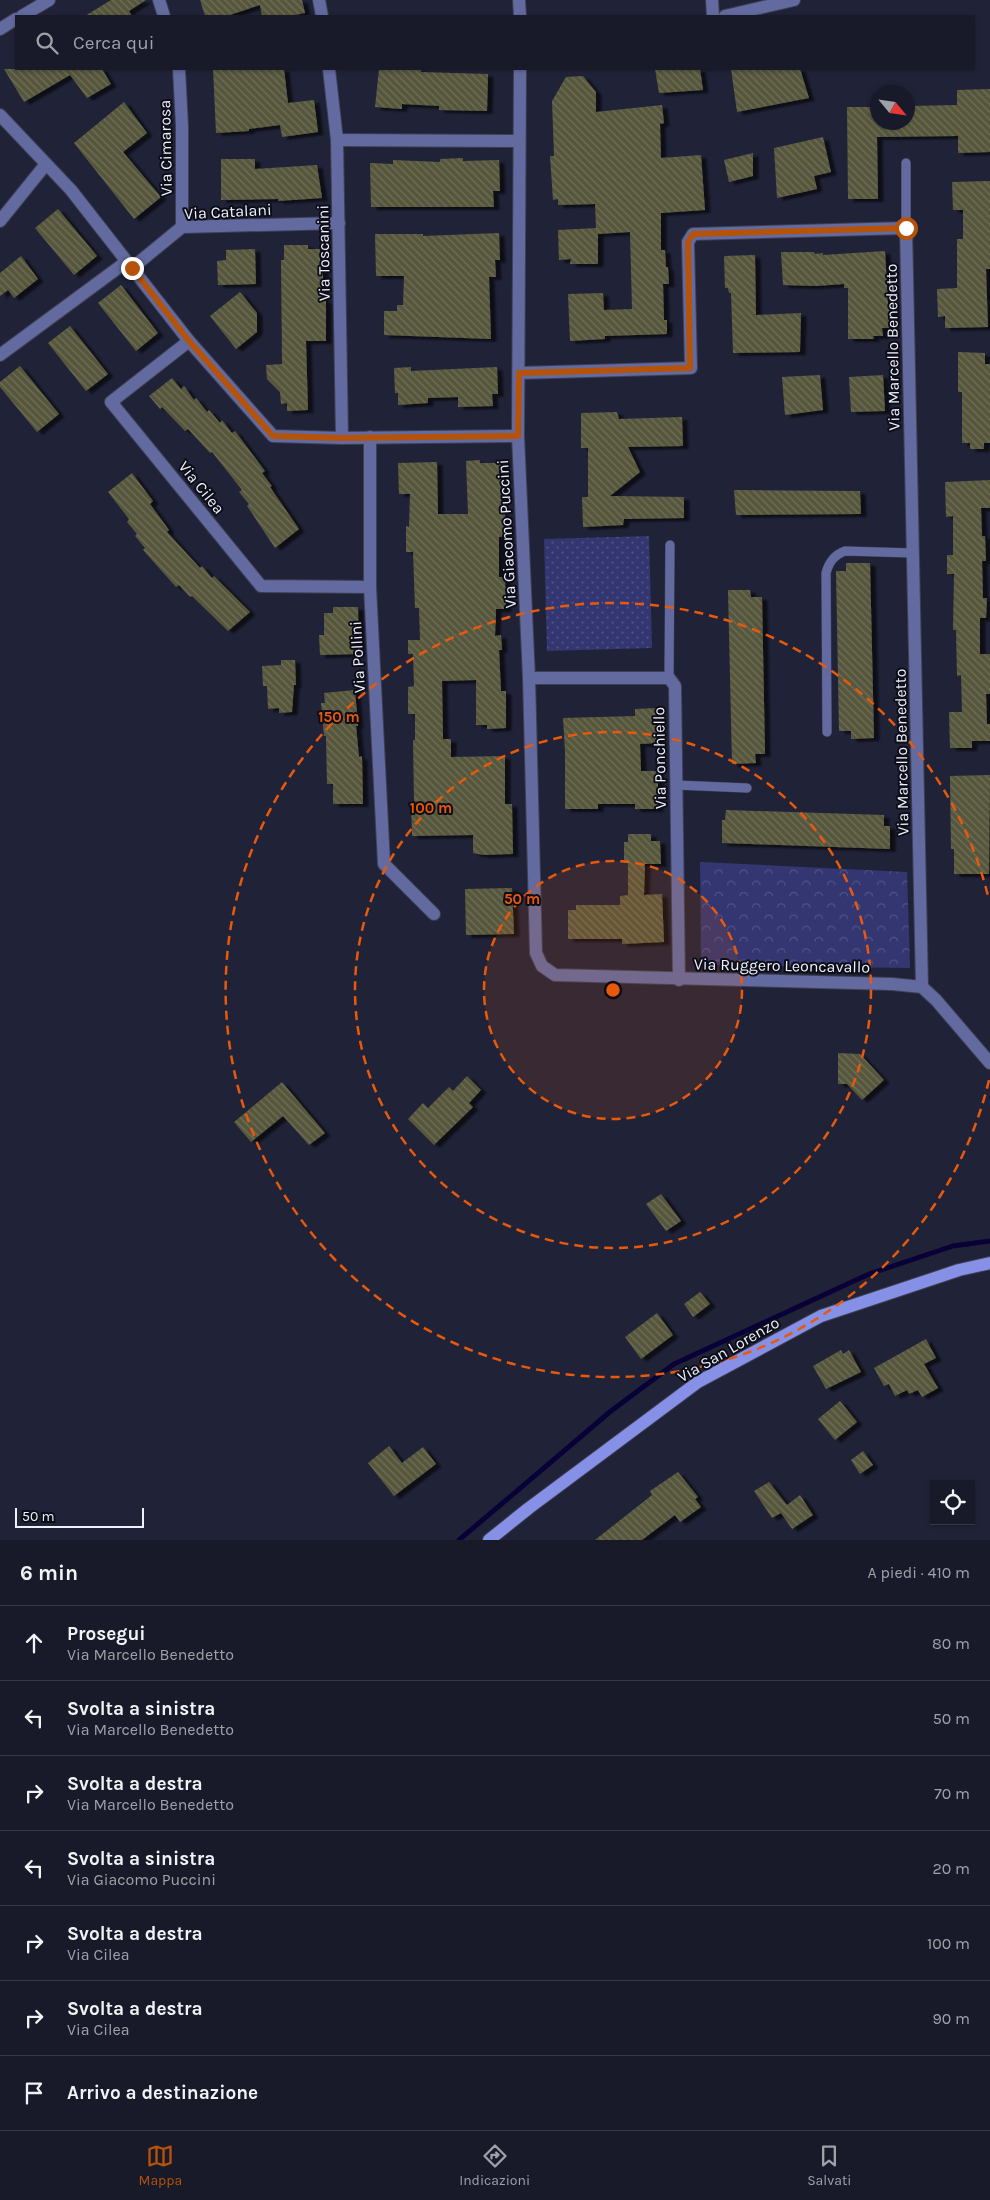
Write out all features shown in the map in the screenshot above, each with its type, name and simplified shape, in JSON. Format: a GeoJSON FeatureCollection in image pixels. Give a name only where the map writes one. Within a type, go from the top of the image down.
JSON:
{"type":"FeatureCollection","features":[{"type":"Feature","properties":{"kind":"street"},"geometry":{"type":"LineString","coordinates":[[24,15],[49,0]]}},
{"type":"Feature","properties":{"kind":"street"},"geometry":{"type":"LineString","coordinates":[[158,0],[164,15]]}},
{"type":"Feature","properties":{"kind":"street"},"geometry":{"type":"LineString","coordinates":[[319,0],[322,15]]}},
{"type":"Feature","properties":{"kind":"street"},"geometry":{"type":"LineString","coordinates":[[519,0],[520,15]]}},
{"type":"Feature","properties":{"kind":"street"},"geometry":{"type":"LineString","coordinates":[[712,0],[713,15]]}},
{"type":"Feature","properties":{"kind":"street"},"geometry":{"type":"LineString","coordinates":[[729,15],[794,0]]}},
{"type":"Feature","properties":{"kind":"street"},"geometry":{"type":"LineString","coordinates":[[0,29],[15,20]]}},
{"type":"Feature","properties":{"kind":"street","name":"Via Cimarosa"},"geometry":{"type":"LineString","coordinates":[[179,70],[182,126],[182,227]]}},
{"type":"Feature","properties":{"kind":"street","name":"Via Toscanini"},"geometry":{"type":"LineString","coordinates":[[329,70],[337,140],[342,438]]}},
{"type":"Feature","properties":{"kind":"street","name":"Via Giacomo Puccini"},"geometry":{"type":"LineString","coordinates":[[520,70],[518,436],[529,678],[536,953],[542,966]]}},
{"type":"Feature","properties":{"kind":"street"},"geometry":{"type":"LineString","coordinates":[[0,115],[71,190],[189,341],[273,436],[342,438],[518,436]]}},
{"type":"Feature","properties":{"kind":"street"},"geometry":{"type":"LineString","coordinates":[[337,140],[519,141]]}},
{"type":"Feature","properties":{"kind":"street"},"geometry":{"type":"LineString","coordinates":[[0,222],[46,164]]}},
{"type":"Feature","properties":{"kind":"street","name":"Via Catalani"},"geometry":{"type":"LineString","coordinates":[[129,265],[182,227],[339,223]]}},
{"type":"Feature","properties":{"kind":"street"},"geometry":{"type":"LineString","coordinates":[[519,373],[690,368],[688,242],[693,234],[906,228]]}},
{"type":"Feature","properties":{"kind":"street","name":"Via Marcello Benedetto"},"geometry":{"type":"LineString","coordinates":[[906,228],[922,988]]}},
{"type":"Feature","properties":{"kind":"street"},"geometry":{"type":"LineString","coordinates":[[0,355],[129,265]]}},
{"type":"Feature","properties":{"kind":"street","name":"Via Cilea"},"geometry":{"type":"LineString","coordinates":[[189,341],[111,402],[260,586],[370,587]]}},
{"type":"Feature","properties":{"kind":"street","name":"Via Pollini"},"geometry":{"type":"LineString","coordinates":[[370,437],[370,587],[384,864],[434,914]]}},
{"type":"Feature","properties":{"kind":"street"},"geometry":{"type":"LineString","coordinates":[[529,678],[669,678]]}},
{"type":"Feature","properties":{"kind":"street","name":"Via Ponchiello"},"geometry":{"type":"LineString","coordinates":[[669,678],[674,686],[679,980]]}},
{"type":"Feature","properties":{"kind":"street","name":"Via Ruggero Leoncavallo"},"geometry":{"type":"LineString","coordinates":[[542,966],[555,975],[679,980],[892,984],[922,988]]}},
{"type":"Feature","properties":{"kind":"street"},"geometry":{"type":"LineString","coordinates":[[922,988],[936,1000],[990,1063]]}},
{"type":"Feature","properties":{"kind":"street","name":"Via San Lorenzo"},"geometry":{"type":"LineString","coordinates":[[489,1540],[698,1382],[821,1316],[959,1270],[990,1263]]}},
{"type":"Feature","properties":{"kind":"lane"},"geometry":{"type":"LineString","coordinates":[[906,163],[906,228]]}},
{"type":"Feature","properties":{"kind":"lane"},"geometry":{"type":"LineString","coordinates":[[669,678],[670,545]]}},
{"type":"Feature","properties":{"kind":"lane"},"geometry":{"type":"LineString","coordinates":[[827,732],[826,573],[828,566],[835,556],[845,551],[912,553]]}},
{"type":"Feature","properties":{"kind":"lane"},"geometry":{"type":"LineString","coordinates":[[676,785],[747,788]]}},
{"type":"Feature","properties":{"kind":"green space"},"geometry":{"type":"Polygon","coordinates":[[[649,536],[652,648],[547,651],[544,539],[649,536]]]}},
{"type":"Feature","properties":{"kind":"green space"},"geometry":{"type":"Polygon","coordinates":[[[700,862],[907,872],[910,968],[701,965],[700,862]]]}},
{"type":"Feature","properties":{"kind":"building"},"geometry":{"type":"Polygon","coordinates":[[[111,0],[146,0],[129,11],[131,15],[87,15],[111,0]]]}},
{"type":"Feature","properties":{"kind":"building"},"geometry":{"type":"Polygon","coordinates":[[[200,0],[302,0],[305,13],[295,15],[262,15],[260,5],[230,15],[205,15],[200,0]]]}},
{"type":"Feature","properties":{"kind":"building"},"geometry":{"type":"Polygon","coordinates":[[[4,69],[103,70],[111,84],[87,98],[70,75],[24,102],[4,69]]]}},
{"type":"Feature","properties":{"kind":"building"},"geometry":{"type":"Polygon","coordinates":[[[213,70],[284,70],[288,103],[314,100],[318,132],[282,137],[280,125],[249,129],[249,131],[216,133],[213,70]]]}},
{"type":"Feature","properties":{"kind":"building"},"geometry":{"type":"Polygon","coordinates":[[[379,70],[421,70],[421,72],[488,74],[487,111],[439,110],[439,106],[402,104],[402,109],[375,107],[379,70]]]}},
{"type":"Feature","properties":{"kind":"building"},"geometry":{"type":"Polygon","coordinates":[[[655,70],[700,70],[703,90],[659,93],[655,70]]]}},
{"type":"Feature","properties":{"kind":"building"},"geometry":{"type":"Polygon","coordinates":[[[731,70],[800,70],[809,98],[737,112],[731,70]]]}},
{"type":"Feature","properties":{"kind":"building"},"geometry":{"type":"Polygon","coordinates":[[[583,76],[596,92],[596,112],[662,105],[664,123],[660,124],[661,158],[701,155],[705,210],[661,213],[661,250],[665,250],[669,284],[663,284],[664,320],[667,320],[667,334],[605,336],[605,339],[570,341],[568,294],[603,293],[604,310],[632,309],[630,232],[598,234],[598,264],[570,264],[571,259],[559,260],[558,230],[596,228],[595,204],[558,205],[558,199],[553,200],[550,156],[554,156],[552,101],[566,77],[583,76]]]}},
{"type":"Feature","properties":{"kind":"building"},"geometry":{"type":"Polygon","coordinates":[[[990,89],[990,152],[958,153],[958,136],[877,137],[878,199],[848,199],[847,107],[870,107],[870,130],[915,130],[915,106],[957,105],[957,90],[990,89]]]}},
{"type":"Feature","properties":{"kind":"building"},"geometry":{"type":"Polygon","coordinates":[[[124,102],[147,133],[123,152],[161,197],[134,219],[74,143],[124,102]]]}},
{"type":"Feature","properties":{"kind":"building"},"geometry":{"type":"Polygon","coordinates":[[[823,137],[831,172],[814,176],[817,189],[777,198],[774,148],[823,137]]]}},
{"type":"Feature","properties":{"kind":"building"},"geometry":{"type":"Polygon","coordinates":[[[753,153],[753,176],[729,182],[724,160],[753,153]]]}},
{"type":"Feature","properties":{"kind":"building"},"geometry":{"type":"Polygon","coordinates":[[[463,158],[463,161],[499,160],[500,191],[493,191],[494,207],[371,207],[370,163],[393,164],[393,160],[440,162],[440,159],[463,158]]]}},
{"type":"Feature","properties":{"kind":"building"},"geometry":{"type":"Polygon","coordinates":[[[221,159],[255,159],[255,169],[317,165],[322,198],[278,201],[278,199],[221,200],[221,159]]]}},
{"type":"Feature","properties":{"kind":"building"},"geometry":{"type":"Polygon","coordinates":[[[990,181],[990,269],[986,269],[988,327],[945,328],[945,316],[938,317],[937,289],[957,288],[957,239],[963,239],[963,210],[953,210],[952,182],[990,181]]]}},
{"type":"Feature","properties":{"kind":"building"},"geometry":{"type":"Polygon","coordinates":[[[58,209],[97,256],[74,275],[35,228],[58,209]]]}},
{"type":"Feature","properties":{"kind":"building"},"geometry":{"type":"Polygon","coordinates":[[[499,233],[500,260],[495,260],[496,277],[489,277],[491,339],[384,335],[384,311],[397,311],[397,305],[403,305],[404,276],[376,276],[375,234],[423,234],[423,236],[499,233]]]}},
{"type":"Feature","properties":{"kind":"building"},"geometry":{"type":"Polygon","coordinates":[[[284,245],[308,245],[308,249],[320,249],[320,260],[323,260],[323,301],[326,300],[326,341],[306,341],[308,410],[287,411],[287,403],[281,404],[280,392],[267,379],[266,365],[282,364],[281,260],[284,260],[284,245]]]}},
{"type":"Feature","properties":{"kind":"building"},"geometry":{"type":"Polygon","coordinates":[[[255,249],[256,284],[218,285],[217,261],[226,260],[226,250],[255,249]]]}},
{"type":"Feature","properties":{"kind":"building"},"geometry":{"type":"Polygon","coordinates":[[[885,251],[888,303],[893,303],[893,320],[889,320],[889,328],[882,328],[883,336],[873,336],[874,339],[848,339],[848,288],[844,288],[844,284],[816,286],[783,285],[781,252],[814,252],[815,254],[823,253],[823,255],[885,251]]]}},
{"type":"Feature","properties":{"kind":"building"},"geometry":{"type":"Polygon","coordinates":[[[755,255],[756,315],[801,313],[800,352],[733,353],[731,293],[729,293],[728,288],[725,288],[724,256],[755,255]]]}},
{"type":"Feature","properties":{"kind":"building"},"geometry":{"type":"Polygon","coordinates":[[[21,256],[38,279],[14,298],[8,290],[0,296],[0,273],[21,256]]]}},
{"type":"Feature","properties":{"kind":"building"},"geometry":{"type":"Polygon","coordinates":[[[121,285],[158,333],[136,351],[98,303],[121,285]]]}},
{"type":"Feature","properties":{"kind":"building"},"geometry":{"type":"Polygon","coordinates":[[[240,292],[257,313],[257,332],[236,349],[210,316],[240,292]]]}},
{"type":"Feature","properties":{"kind":"building"},"geometry":{"type":"Polygon","coordinates":[[[70,326],[108,374],[86,391],[48,343],[70,326]]]}},
{"type":"Feature","properties":{"kind":"building"},"geometry":{"type":"Polygon","coordinates":[[[958,352],[985,353],[985,364],[990,364],[990,443],[984,443],[984,449],[970,449],[970,443],[962,443],[962,392],[958,392],[958,352]]]}},
{"type":"Feature","properties":{"kind":"building"},"geometry":{"type":"Polygon","coordinates":[[[20,366],[59,414],[37,432],[0,387],[0,382],[20,366]]]}},
{"type":"Feature","properties":{"kind":"building"},"geometry":{"type":"Polygon","coordinates":[[[411,367],[411,371],[497,367],[498,394],[492,394],[493,406],[458,407],[458,397],[428,398],[428,403],[398,405],[398,393],[395,393],[394,368],[411,367]]]}},
{"type":"Feature","properties":{"kind":"building"},"geometry":{"type":"Polygon","coordinates":[[[820,375],[823,410],[785,415],[782,377],[820,375]]]}},
{"type":"Feature","properties":{"kind":"building"},"geometry":{"type":"Polygon","coordinates":[[[883,375],[885,411],[851,412],[849,377],[883,375]]]}},
{"type":"Feature","properties":{"kind":"building"},"geometry":{"type":"Polygon","coordinates":[[[172,378],[181,389],[184,386],[194,400],[196,398],[207,412],[209,410],[220,423],[222,420],[232,433],[235,431],[265,471],[262,473],[272,486],[270,487],[299,529],[275,548],[247,506],[249,504],[239,492],[242,490],[212,452],[210,453],[188,429],[185,431],[162,407],[160,409],[149,396],[172,378]]]}},
{"type":"Feature","properties":{"kind":"building"},"geometry":{"type":"Polygon","coordinates":[[[617,412],[619,419],[682,417],[683,446],[628,447],[640,472],[610,496],[684,497],[684,518],[624,519],[623,525],[583,527],[582,497],[588,497],[588,448],[581,448],[581,413],[617,412]]]}},
{"type":"Feature","properties":{"kind":"building"},"geometry":{"type":"Polygon","coordinates":[[[480,460],[480,463],[501,463],[502,514],[505,514],[506,536],[499,537],[499,577],[505,577],[506,609],[496,609],[495,636],[501,635],[502,650],[499,650],[501,691],[506,691],[506,728],[487,729],[487,725],[476,725],[476,680],[442,681],[443,739],[451,739],[451,757],[505,756],[505,804],[512,804],[513,854],[484,855],[473,853],[473,835],[412,836],[411,801],[414,801],[413,740],[415,740],[415,714],[408,714],[408,687],[414,686],[413,654],[408,654],[408,640],[420,640],[419,608],[415,608],[413,552],[406,552],[406,526],[409,527],[410,494],[399,494],[398,463],[437,462],[438,514],[468,514],[466,461],[480,460]]]}},
{"type":"Feature","properties":{"kind":"building"},"geometry":{"type":"Polygon","coordinates":[[[132,473],[153,501],[150,504],[169,530],[167,532],[200,568],[202,566],[212,578],[214,576],[250,612],[228,631],[179,585],[176,587],[143,550],[145,548],[135,536],[137,534],[127,522],[129,519],[108,492],[132,473]]]}},
{"type":"Feature","properties":{"kind":"building"},"geometry":{"type":"Polygon","coordinates":[[[990,480],[990,508],[981,508],[982,536],[985,536],[986,561],[982,561],[983,598],[987,598],[986,618],[980,618],[980,654],[990,654],[990,694],[986,694],[987,724],[990,724],[990,741],[972,741],[972,748],[950,748],[949,712],[962,712],[961,675],[957,676],[956,630],[953,630],[954,574],[947,574],[947,555],[953,555],[953,516],[946,517],[945,482],[990,480]]]}},
{"type":"Feature","properties":{"kind":"building"},"geometry":{"type":"Polygon","coordinates":[[[734,490],[860,491],[861,514],[736,515],[734,490]]]}},
{"type":"Feature","properties":{"kind":"building"},"geometry":{"type":"Polygon","coordinates":[[[846,563],[870,563],[874,738],[851,739],[851,731],[839,731],[836,571],[846,571],[846,563]]]}},
{"type":"Feature","properties":{"kind":"building"},"geometry":{"type":"Polygon","coordinates":[[[728,590],[750,590],[751,597],[762,597],[765,754],[755,754],[756,763],[732,764],[728,590]]]}},
{"type":"Feature","properties":{"kind":"building"},"geometry":{"type":"Polygon","coordinates":[[[333,607],[358,607],[359,654],[320,655],[319,635],[324,635],[324,613],[333,613],[333,607]]]}},
{"type":"Feature","properties":{"kind":"building"},"geometry":{"type":"Polygon","coordinates":[[[281,660],[295,660],[296,685],[294,685],[292,712],[279,713],[279,708],[268,709],[267,686],[263,686],[262,666],[281,665],[281,660]]]}},
{"type":"Feature","properties":{"kind":"building"},"geometry":{"type":"Polygon","coordinates":[[[355,690],[359,757],[362,756],[363,804],[333,804],[333,784],[327,784],[326,736],[324,736],[321,703],[325,703],[324,693],[355,690]]]}},
{"type":"Feature","properties":{"kind":"building"},"geometry":{"type":"Polygon","coordinates":[[[657,708],[658,743],[640,744],[641,771],[658,771],[658,809],[635,809],[635,804],[598,804],[598,809],[565,809],[563,718],[635,716],[635,709],[657,708]]]}},
{"type":"Feature","properties":{"kind":"building"},"geometry":{"type":"Polygon","coordinates":[[[990,775],[989,874],[954,874],[954,849],[951,849],[950,776],[990,775]]]}},
{"type":"Feature","properties":{"kind":"building"},"geometry":{"type":"Polygon","coordinates":[[[726,810],[884,815],[884,826],[890,826],[890,849],[722,843],[722,820],[725,820],[726,810]]]}},
{"type":"Feature","properties":{"kind":"building"},"geometry":{"type":"Polygon","coordinates":[[[628,834],[651,834],[651,841],[660,841],[661,864],[645,864],[644,895],[662,894],[664,942],[622,944],[622,939],[568,939],[568,910],[576,910],[576,905],[620,905],[620,896],[628,895],[628,862],[624,863],[624,842],[628,842],[628,834]]]}},
{"type":"Feature","properties":{"kind":"building"},"geometry":{"type":"Polygon","coordinates":[[[512,888],[514,934],[466,935],[465,889],[512,888]]]}},
{"type":"Feature","properties":{"kind":"building"},"geometry":{"type":"Polygon","coordinates":[[[838,1053],[860,1054],[884,1080],[862,1100],[847,1084],[838,1084],[838,1053]]]}},
{"type":"Feature","properties":{"kind":"building"},"geometry":{"type":"Polygon","coordinates":[[[467,1076],[481,1090],[469,1103],[473,1107],[434,1145],[408,1119],[423,1103],[428,1108],[449,1087],[453,1091],[467,1076]]]}},
{"type":"Feature","properties":{"kind":"building"},"geometry":{"type":"Polygon","coordinates":[[[282,1082],[325,1133],[309,1145],[283,1116],[251,1142],[234,1122],[282,1082]]]}},
{"type":"Feature","properties":{"kind":"building"},"geometry":{"type":"Polygon","coordinates":[[[661,1194],[681,1221],[666,1231],[646,1204],[661,1194]]]}},
{"type":"Feature","properties":{"kind":"building"},"geometry":{"type":"Polygon","coordinates":[[[700,1292],[710,1304],[693,1317],[684,1304],[700,1292]]]}},
{"type":"Feature","properties":{"kind":"building"},"geometry":{"type":"Polygon","coordinates":[[[657,1313],[673,1335],[641,1359],[625,1337],[657,1313]]]}},
{"type":"Feature","properties":{"kind":"building"},"geometry":{"type":"Polygon","coordinates":[[[926,1339],[936,1358],[924,1364],[938,1388],[922,1397],[918,1390],[909,1394],[907,1390],[895,1396],[889,1384],[884,1386],[874,1368],[926,1339]]]}},
{"type":"Feature","properties":{"kind":"building"},"geometry":{"type":"Polygon","coordinates":[[[841,1350],[843,1354],[849,1350],[861,1372],[826,1389],[813,1366],[841,1350]]]}},
{"type":"Feature","properties":{"kind":"building"},"geometry":{"type":"Polygon","coordinates":[[[840,1401],[857,1422],[835,1440],[818,1419],[840,1401]]]}},
{"type":"Feature","properties":{"kind":"building"},"geometry":{"type":"Polygon","coordinates":[[[389,1446],[402,1463],[423,1447],[436,1464],[394,1496],[368,1463],[389,1446]]]}},
{"type":"Feature","properties":{"kind":"building"},"geometry":{"type":"Polygon","coordinates":[[[863,1451],[873,1465],[860,1474],[851,1460],[863,1451]]]}},
{"type":"Feature","properties":{"kind":"building"},"geometry":{"type":"Polygon","coordinates":[[[678,1472],[698,1497],[695,1499],[701,1507],[680,1522],[675,1515],[642,1540],[595,1540],[652,1495],[650,1491],[678,1472]]]}},
{"type":"Feature","properties":{"kind":"building"},"geometry":{"type":"Polygon","coordinates":[[[769,1482],[787,1505],[800,1495],[813,1515],[792,1529],[781,1513],[772,1518],[754,1491],[769,1482]]]}},
{"type":"Feature","properties":{"kind":"waterway"},"geometry":{"type":"LineString","coordinates":[[459,1540],[611,1411],[674,1364],[869,1274],[953,1246],[990,1241]]}},
{"type":"Feature","properties":{"kind":"route"},"geometry":{"type":"LineString","coordinates":[[132,268],[189,341],[273,436],[342,438],[518,436],[519,373],[690,368],[688,242],[693,234],[906,228]]}}]}
